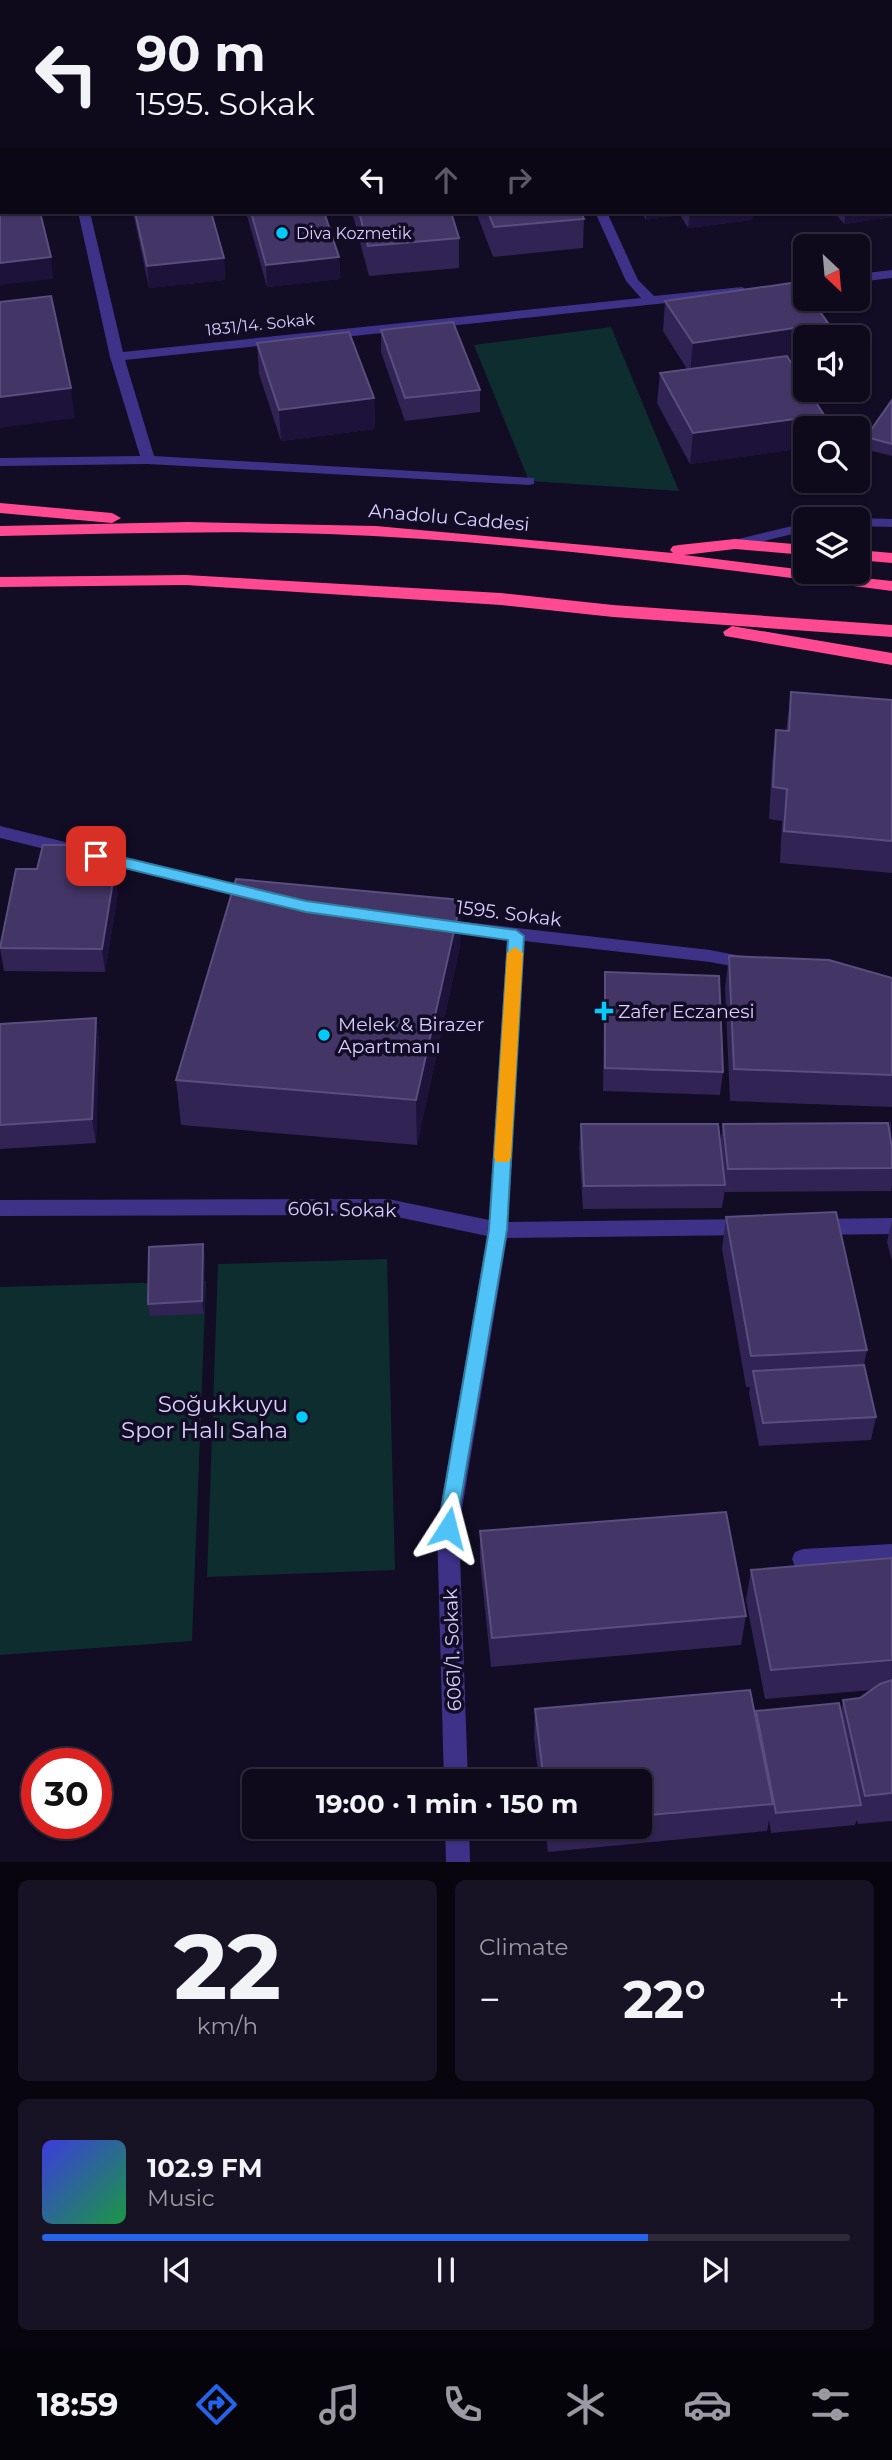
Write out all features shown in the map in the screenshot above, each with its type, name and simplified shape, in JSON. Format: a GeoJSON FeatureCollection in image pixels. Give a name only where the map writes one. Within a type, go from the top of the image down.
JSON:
{"type":"FeatureCollection","features":[{"type":"Feature","properties":{"kind":"highway"},"geometry":{"type":"LineString","coordinates":[[0,508],[215,527]]}},
{"type":"Feature","properties":{"kind":"highway","name":"Anadolu Caddesi"},"geometry":{"type":"LineString","coordinates":[[0,531],[215,527],[375,531],[642,553],[892,586]]}},
{"type":"Feature","properties":{"kind":"highway"},"geometry":{"type":"LineString","coordinates":[[642,553],[735,544],[793,549]]}},
{"type":"Feature","properties":{"kind":"highway"},"geometry":{"type":"LineString","coordinates":[[870,556],[892,558]]}},
{"type":"Feature","properties":{"kind":"highway"},"geometry":{"type":"LineString","coordinates":[[0,582],[186,580],[501,599],[613,611],[892,631]]}},
{"type":"Feature","properties":{"kind":"highway"},"geometry":{"type":"LineString","coordinates":[[613,611],[892,659]]}},
{"type":"Feature","properties":{"kind":"street"},"geometry":{"type":"LineString","coordinates":[[84,214],[117,357],[148,460]]}},
{"type":"Feature","properties":{"kind":"street"},"geometry":{"type":"LineString","coordinates":[[602,214],[632,281],[651,301]]}},
{"type":"Feature","properties":{"kind":"street"},"geometry":{"type":"LineString","coordinates":[[870,277],[892,274]]}},
{"type":"Feature","properties":{"kind":"street","name":"1831/14. Sokak"},"geometry":{"type":"LineString","coordinates":[[117,357],[754,290]]}},
{"type":"Feature","properties":{"kind":"street"},"geometry":{"type":"LineString","coordinates":[[0,462],[148,460],[529,481]]}},
{"type":"Feature","properties":{"kind":"street"},"geometry":{"type":"LineString","coordinates":[[870,522],[892,523]]}},
{"type":"Feature","properties":{"kind":"street"},"geometry":{"type":"LineString","coordinates":[[735,544],[793,530]]}},
{"type":"Feature","properties":{"kind":"street"},"geometry":{"type":"LineString","coordinates":[[0,832],[280,900]]}},
{"type":"Feature","properties":{"kind":"street","name":"1595. Sokak"},"geometry":{"type":"LineString","coordinates":[[424,923],[516,936],[710,956],[775,969]]}},
{"type":"Feature","properties":{"kind":"street","name":"6061/1. Sokak"},"geometry":{"type":"LineString","coordinates":[[456,1769],[448,1528],[498,1230],[516,936]]}},
{"type":"Feature","properties":{"kind":"street","name":"6061. Sokak"},"geometry":{"type":"LineString","coordinates":[[0,1208],[388,1207],[498,1230],[770,1227]]}},
{"type":"Feature","properties":{"kind":"street"},"geometry":{"type":"LineString","coordinates":[[797,1227],[892,1226]]}},
{"type":"Feature","properties":{"kind":"street"},"geometry":{"type":"LineString","coordinates":[[803,1559],[892,1554]]}},
{"type":"Feature","properties":{"kind":"street"},"geometry":{"type":"LineString","coordinates":[[457,1839],[458,1861]]}},
{"type":"Feature","properties":{"kind":"green space"},"geometry":{"type":"Polygon","coordinates":[[[611,327],[679,491],[529,481],[474,345],[611,327]]]}},
{"type":"Feature","properties":{"kind":"green space","name":"Soğukkuyu Spor Halı Saha"},"geometry":{"type":"Polygon","coordinates":[[[387,1259],[395,1570],[207,1577],[218,1264],[387,1259]]]}},
{"type":"Feature","properties":{"kind":"green space"},"geometry":{"type":"Polygon","coordinates":[[[206,1281],[192,1641],[0,1655],[0,1287],[206,1281]]]}},
{"type":"Feature","properties":{"kind":"building"},"geometry":{"type":"Polygon","coordinates":[[[0,214],[40,214],[51,257],[0,263],[0,214]]]}},
{"type":"Feature","properties":{"kind":"building"},"geometry":{"type":"Polygon","coordinates":[[[135,214],[212,214],[224,258],[147,266],[135,214]]]}},
{"type":"Feature","properties":{"kind":"building"},"geometry":{"type":"Polygon","coordinates":[[[252,214],[325,214],[339,257],[266,265],[252,214]]]}},
{"type":"Feature","properties":{"kind":"building"},"geometry":{"type":"Polygon","coordinates":[[[360,214],[452,214],[459,238],[368,246],[360,214]]]}},
{"type":"Feature","properties":{"kind":"building"},"geometry":{"type":"Polygon","coordinates":[[[489,214],[582,214],[584,219],[494,227],[489,214]]]}},
{"type":"Feature","properties":{"kind":"building"},"geometry":{"type":"Polygon","coordinates":[[[793,283],[793,312],[820,312],[828,323],[793,325],[793,328],[693,343],[665,301],[793,283]]]}},
{"type":"Feature","properties":{"kind":"building"},"geometry":{"type":"Polygon","coordinates":[[[51,296],[71,388],[0,397],[0,302],[51,296]]]}},
{"type":"Feature","properties":{"kind":"building"},"geometry":{"type":"Polygon","coordinates":[[[453,322],[480,390],[405,398],[381,330],[453,322]]]}},
{"type":"Feature","properties":{"kind":"building"},"geometry":{"type":"Polygon","coordinates":[[[349,332],[374,398],[279,410],[257,343],[349,332]]]}},
{"type":"Feature","properties":{"kind":"building"},"geometry":{"type":"Polygon","coordinates":[[[787,356],[793,366],[793,402],[816,402],[824,415],[793,416],[793,419],[693,433],[660,373],[787,356]]]}},
{"type":"Feature","properties":{"kind":"building"},"geometry":{"type":"Polygon","coordinates":[[[892,400],[892,444],[870,438],[870,431],[892,400]]]}},
{"type":"Feature","properties":{"kind":"building"},"geometry":{"type":"Polygon","coordinates":[[[791,692],[892,700],[892,841],[784,831],[787,789],[773,787],[776,730],[789,731],[791,692]]]}},
{"type":"Feature","properties":{"kind":"building"},"geometry":{"type":"Polygon","coordinates":[[[43,845],[85,845],[80,869],[115,869],[102,949],[0,948],[16,869],[37,869],[43,845]]]}},
{"type":"Feature","properties":{"kind":"building","name":"Melek & Birazer Apartmanı"},"geometry":{"type":"Polygon","coordinates":[[[236,879],[461,900],[416,1100],[176,1080],[236,879]]]}},
{"type":"Feature","properties":{"kind":"building"},"geometry":{"type":"Polygon","coordinates":[[[729,956],[829,960],[892,978],[892,1075],[734,1069],[729,956]]]}},
{"type":"Feature","properties":{"kind":"building"},"geometry":{"type":"Polygon","coordinates":[[[605,972],[719,976],[723,1072],[605,1068],[605,972]]]}},
{"type":"Feature","properties":{"kind":"building"},"geometry":{"type":"Polygon","coordinates":[[[96,1018],[92,1119],[0,1125],[0,1024],[96,1018]]]}},
{"type":"Feature","properties":{"kind":"building"},"geometry":{"type":"Polygon","coordinates":[[[888,1123],[892,1168],[728,1169],[723,1124],[888,1123]]]}},
{"type":"Feature","properties":{"kind":"building"},"geometry":{"type":"Polygon","coordinates":[[[581,1124],[718,1124],[725,1185],[584,1186],[581,1124]]]}},
{"type":"Feature","properties":{"kind":"building"},"geometry":{"type":"Polygon","coordinates":[[[836,1212],[867,1350],[751,1356],[726,1217],[836,1212]]]}},
{"type":"Feature","properties":{"kind":"building"},"geometry":{"type":"Polygon","coordinates":[[[203,1244],[202,1301],[148,1304],[149,1247],[203,1244]]]}},
{"type":"Feature","properties":{"kind":"building"},"geometry":{"type":"Polygon","coordinates":[[[864,1365],[876,1417],[763,1423],[753,1371],[864,1365]]]}},
{"type":"Feature","properties":{"kind":"building"},"geometry":{"type":"Polygon","coordinates":[[[726,1512],[746,1616],[492,1638],[480,1531],[726,1512]]]}},
{"type":"Feature","properties":{"kind":"building"},"geometry":{"type":"Polygon","coordinates":[[[892,1558],[892,1660],[771,1670],[751,1570],[892,1558]]]}},
{"type":"Feature","properties":{"kind":"building"},"geometry":{"type":"Polygon","coordinates":[[[892,1680],[892,1793],[865,1796],[843,1700],[860,1698],[880,1684],[892,1680]]]}},
{"type":"Feature","properties":{"kind":"building"},"geometry":{"type":"Polygon","coordinates":[[[750,1690],[773,1804],[652,1815],[652,1769],[542,1769],[535,1709],[750,1690]]]}},
{"type":"Feature","properties":{"kind":"building"},"geometry":{"type":"Polygon","coordinates":[[[839,1703],[861,1805],[776,1813],[756,1711],[839,1703]]]}},
{"type":"Feature","properties":{"kind":"slow traffic"},"geometry":{"type":"LineString","coordinates":[[502,1157],[515,953]]}},
{"type":"Feature","properties":{"kind":"place","name":"Diva Kozmetik"},"geometry":{"type":"Point","coordinates":[282,233]}},
{"type":"Feature","properties":{"kind":"place","name":"Zafer Eczanesi"},"geometry":{"type":"Point","coordinates":[604,1011]}},
{"type":"Feature","properties":{"kind":"place","name":"Melek & Birazer Apartmanı"},"geometry":{"type":"Point","coordinates":[324,1035]}},
{"type":"Feature","properties":{"kind":"place","name":"Soğukkuyu Spor Halı Saha"},"geometry":{"type":"Point","coordinates":[302,1417]}},
{"type":"Feature","properties":{"kind":"route"},"geometry":{"type":"LineString","coordinates":[[96,856],[306,907],[516,936],[498,1230],[448,1528]]}}]}
